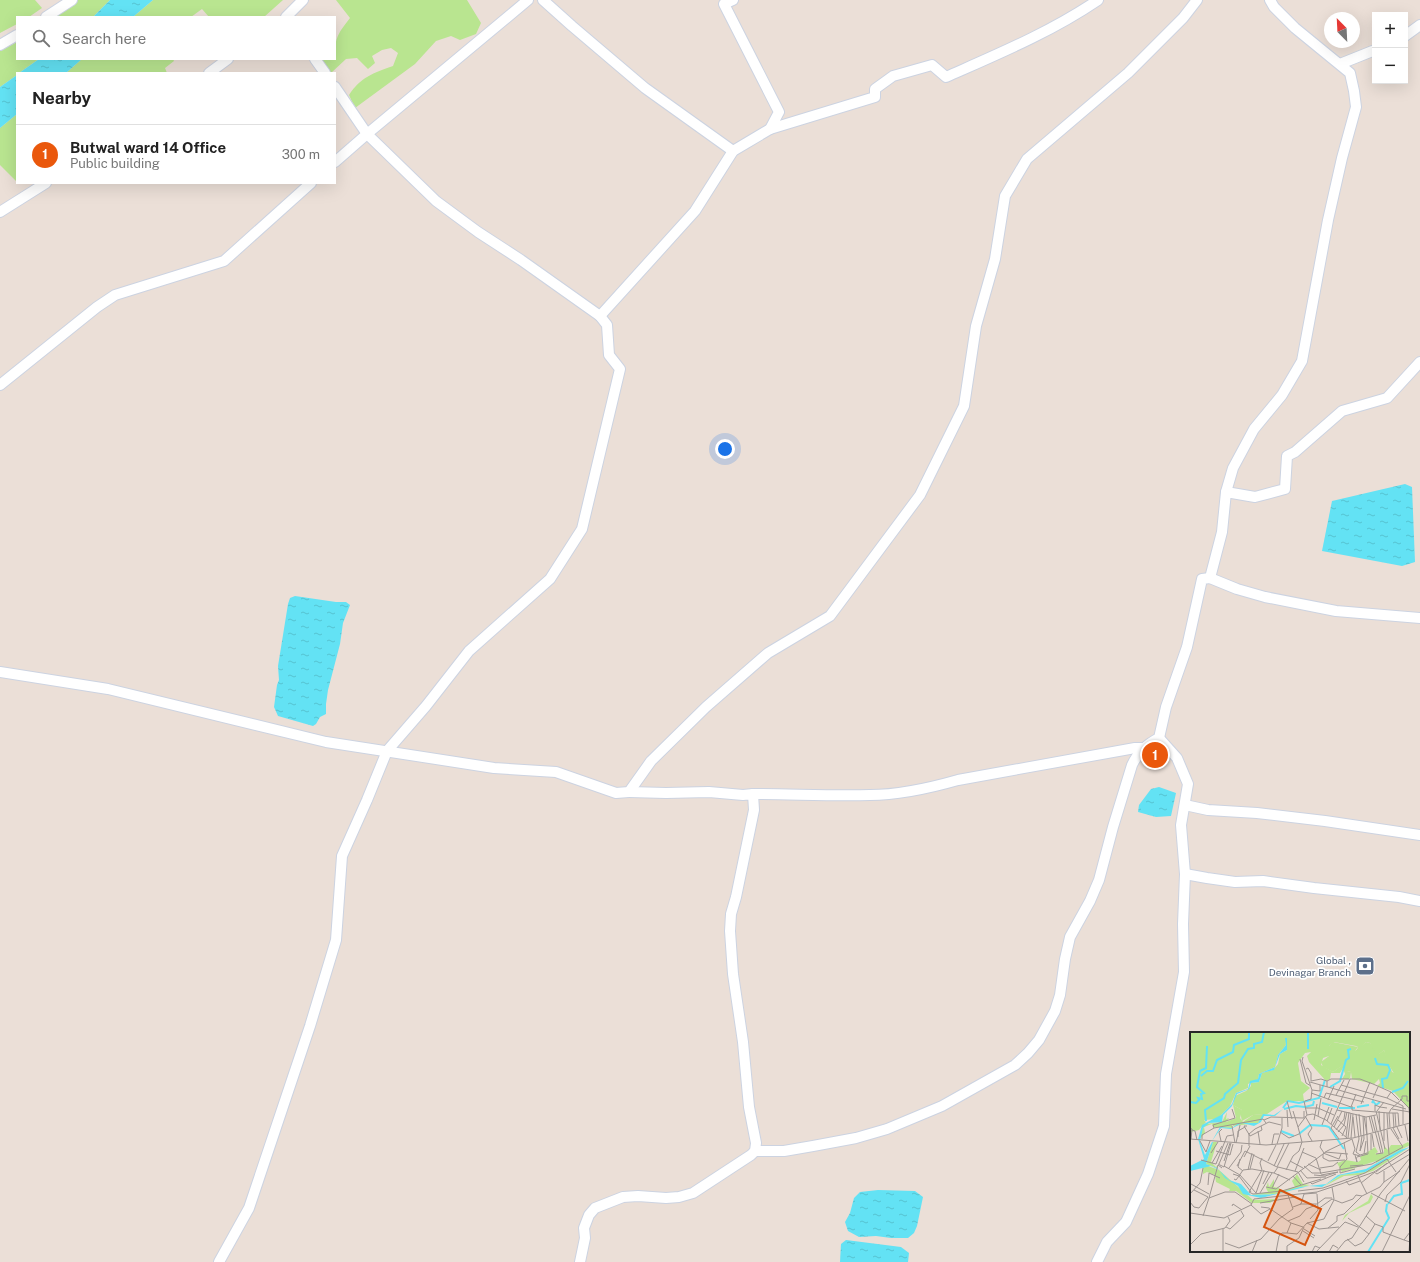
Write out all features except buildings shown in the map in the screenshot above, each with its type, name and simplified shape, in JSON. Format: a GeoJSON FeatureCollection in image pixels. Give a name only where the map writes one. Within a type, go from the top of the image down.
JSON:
{"type":"FeatureCollection","features":[{"type":"Feature","properties":{"kind":"street"},"geometry":{"type":"LineString","coordinates":[[47,16],[71,0]]}},
{"type":"Feature","properties":{"kind":"street"},"geometry":{"type":"LineString","coordinates":[[287,16],[303,0]]}},
{"type":"Feature","properties":{"kind":"street"},"geometry":{"type":"LineString","coordinates":[[336,161],[528,0]]}},
{"type":"Feature","properties":{"kind":"street"},"geometry":{"type":"LineString","coordinates":[[543,0],[645,88],[734,151]]}},
{"type":"Feature","properties":{"kind":"street"},"geometry":{"type":"LineString","coordinates":[[600,316],[695,211],[734,151],[770,130],[875,97],[875,89],[893,76],[932,66],[946,77],[1015,47],[1075,16],[1098,0]]}},
{"type":"Feature","properties":{"kind":"street"},"geometry":{"type":"LineString","coordinates":[[629,792],[651,761],[706,707],[768,653],[830,616],[920,495],[964,406],[976,326],[995,259],[1005,196],[1027,159],[1128,73],[1183,18],[1196,0]]}},
{"type":"Feature","properties":{"kind":"street"},"geometry":{"type":"LineString","coordinates":[[1210,578],[1222,532],[1226,492],[1233,468],[1254,429],[1282,394],[1302,361],[1328,220],[1342,158],[1356,107],[1350,73],[1295,28],[1274,7],[1270,0]]}},
{"type":"Feature","properties":{"kind":"street"},"geometry":{"type":"LineString","coordinates":[[726,1],[779,112],[770,130]]}},
{"type":"Feature","properties":{"kind":"street"},"geometry":{"type":"LineString","coordinates":[[1408,34],[1420,25]]}},
{"type":"Feature","properties":{"kind":"street"},"geometry":{"type":"LineString","coordinates":[[0,45],[16,36]]}},
{"type":"Feature","properties":{"kind":"street"},"geometry":{"type":"LineString","coordinates":[[1340,64],[1372,51]]}},
{"type":"Feature","properties":{"kind":"street"},"geometry":{"type":"LineString","coordinates":[[210,72],[227,60]]}},
{"type":"Feature","properties":{"kind":"street"},"geometry":{"type":"LineString","coordinates":[[316,60],[324,72]]}},
{"type":"Feature","properties":{"kind":"street"},"geometry":{"type":"LineString","coordinates":[[219,1262],[249,1208],[310,1026],[336,940],[342,856],[367,800],[386,751],[426,706],[470,651],[550,579],[582,528],[620,369],[609,355],[607,325],[600,316],[521,260],[478,232],[436,201],[367,134],[336,89]]}},
{"type":"Feature","properties":{"kind":"street"},"geometry":{"type":"LineString","coordinates":[[0,212],[44,184]]}},
{"type":"Feature","properties":{"kind":"street"},"geometry":{"type":"LineString","coordinates":[[0,385],[115,295],[224,261],[310,184]]}},
{"type":"Feature","properties":{"kind":"street"},"geometry":{"type":"LineString","coordinates":[[1226,492],[1255,497],[1286,489],[1287,456],[1295,452],[1342,411],[1387,398],[1420,362]]}},
{"type":"Feature","properties":{"kind":"street"},"geometry":{"type":"LineString","coordinates":[[1159,738],[1166,707],[1187,647],[1202,579],[1210,578],[1237,589],[1265,597],[1336,611],[1420,618]]}},
{"type":"Feature","properties":{"kind":"street"},"geometry":{"type":"LineString","coordinates":[[0,672],[108,690],[326,742],[494,768],[556,772],[616,793],[709,792],[743,795],[871,795],[907,792],[931,788],[958,780],[1135,748],[1144,748]]}},
{"type":"Feature","properties":{"kind":"street"},"geometry":{"type":"LineString","coordinates":[[755,1151],[784,1150],[813,1146],[856,1138],[887,1129],[942,1106],[1016,1065],[1028,1054],[1040,1040],[1055,1011],[1060,995],[1070,937],[1090,901],[1099,880],[1132,765],[1147,744],[1159,738]]}},
{"type":"Feature","properties":{"kind":"street"},"geometry":{"type":"LineString","coordinates":[[1097,1262],[1107,1242],[1126,1222],[1148,1174],[1164,1126],[1166,1074],[1184,972],[1183,924],[1185,874],[1181,825],[1188,784],[1177,758],[1159,738]]}},
{"type":"Feature","properties":{"kind":"street"},"geometry":{"type":"LineString","coordinates":[[580,1262],[585,1238],[584,1228],[589,1215],[595,1208],[623,1197],[673,1197],[692,1193],[755,1151],[756,1143],[749,1107],[743,1042],[733,974],[730,931],[731,914],[736,897],[754,810],[753,794]]}},
{"type":"Feature","properties":{"kind":"street"},"geometry":{"type":"LineString","coordinates":[[1185,805],[1208,810],[1258,813],[1325,821],[1420,836]]}},
{"type":"Feature","properties":{"kind":"street"},"geometry":{"type":"LineString","coordinates":[[1185,874],[1228,881],[1263,881],[1399,897],[1420,901]]}},
{"type":"Feature","properties":{"kind":"green space"},"geometry":{"type":"Polygon","coordinates":[[[0,0],[35,0],[42,8],[30,16],[16,16],[16,25],[0,33],[0,0]]]}},
{"type":"Feature","properties":{"kind":"green space"},"geometry":{"type":"Polygon","coordinates":[[[78,0],[110,0],[94,16],[56,16],[78,0]]]}},
{"type":"Feature","properties":{"kind":"green space"},"geometry":{"type":"Polygon","coordinates":[[[153,0],[283,0],[265,16],[208,16],[202,9],[192,16],[134,16],[153,0]]]}},
{"type":"Feature","properties":{"kind":"green space"},"geometry":{"type":"Polygon","coordinates":[[[336,0],[467,0],[481,23],[476,34],[460,40],[451,36],[436,41],[415,64],[355,108],[349,95],[358,84],[368,76],[393,66],[398,53],[391,48],[382,50],[372,56],[375,63],[368,69],[357,58],[346,59],[332,72],[330,72],[324,67],[320,60],[336,60],[336,41],[342,28],[350,18],[336,0]]]}},
{"type":"Feature","properties":{"kind":"green space"},"geometry":{"type":"Polygon","coordinates":[[[16,43],[16,60],[38,60],[20,72],[16,72],[16,76],[0,87],[0,51],[16,43]]]}},
{"type":"Feature","properties":{"kind":"green space"},"geometry":{"type":"Polygon","coordinates":[[[81,60],[174,61],[165,68],[167,72],[67,72],[81,60]]]}},
{"type":"Feature","properties":{"kind":"green space"},"geometry":{"type":"Polygon","coordinates":[[[16,115],[16,181],[0,165],[0,128],[16,115]]]}},
{"type":"Feature","properties":{"kind":"water"},"geometry":{"type":"Polygon","coordinates":[[[110,0],[153,0],[134,16],[94,16],[110,0]]]}},
{"type":"Feature","properties":{"kind":"water"},"geometry":{"type":"Polygon","coordinates":[[[38,60],[81,60],[67,72],[20,72],[38,60]]]}},
{"type":"Feature","properties":{"kind":"water"},"geometry":{"type":"Polygon","coordinates":[[[16,76],[16,115],[0,128],[0,87],[16,76]]]}},
{"type":"Feature","properties":{"kind":"water"},"geometry":{"type":"Polygon","coordinates":[[[1405,484],[1412,487],[1415,562],[1402,566],[1322,551],[1332,501],[1405,484]]]}},
{"type":"Feature","properties":{"kind":"water"},"geometry":{"type":"Polygon","coordinates":[[[295,596],[346,602],[350,605],[343,623],[340,644],[328,690],[326,714],[320,717],[313,726],[278,716],[274,707],[279,680],[278,666],[288,604],[290,598],[295,596]]]}},
{"type":"Feature","properties":{"kind":"water"},"geometry":{"type":"Polygon","coordinates":[[[1159,787],[1176,793],[1171,816],[1156,817],[1138,812],[1139,805],[1151,789],[1159,787]]]}},
{"type":"Feature","properties":{"kind":"water"},"geometry":{"type":"Polygon","coordinates":[[[878,1190],[915,1191],[923,1197],[917,1226],[914,1233],[908,1238],[876,1236],[859,1237],[848,1231],[845,1222],[850,1213],[854,1198],[860,1192],[878,1190]]]}},
{"type":"Feature","properties":{"kind":"water"},"geometry":{"type":"Polygon","coordinates":[[[846,1240],[901,1247],[909,1253],[908,1262],[840,1262],[841,1244],[846,1240]]]}},
{"type":"Feature","properties":{"kind":"place","name":"Butwal ward 14 Office"},"geometry":{"type":"Point","coordinates":[1155,755]}},
{"type":"Feature","properties":{"kind":"place","name":"Global , Devinagar Branch"},"geometry":{"type":"Point","coordinates":[1365,966]}}]}
